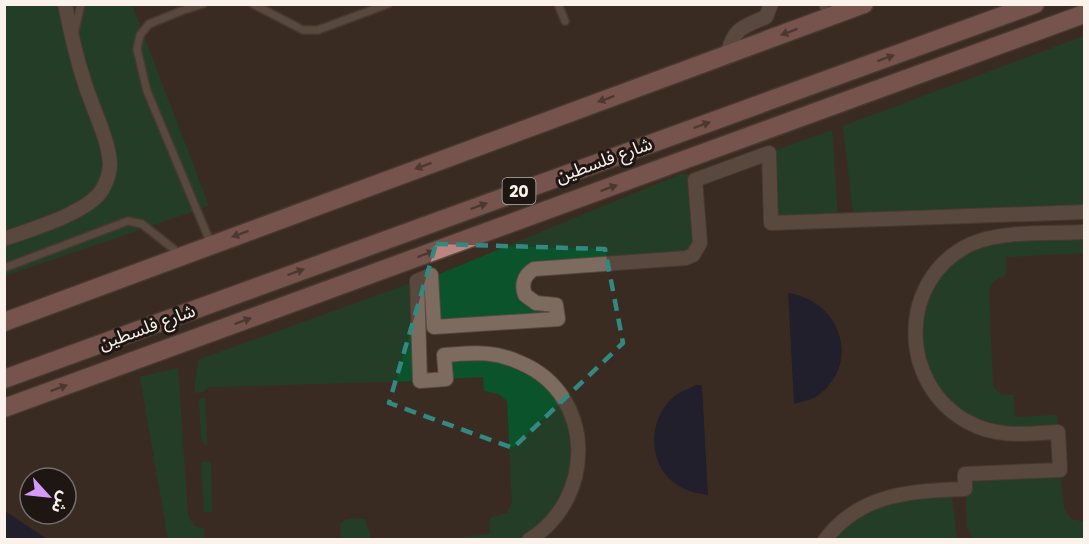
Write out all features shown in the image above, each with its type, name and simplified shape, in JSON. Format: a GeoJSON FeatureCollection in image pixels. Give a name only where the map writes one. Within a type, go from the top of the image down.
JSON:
{"type":"FeatureCollection","features":[{"type":"Feature","properties":{"kind":"main road"},"geometry":{"type":"LineString","coordinates":[[4,322],[726,55],[825,11],[864,4]]}},
{"type":"Feature","properties":{"kind":"main road","name":"شارع فلسطين"},"geometry":{"type":"LineString","coordinates":[[4,379],[1035,4]]}},
{"type":"Feature","properties":{"kind":"main road"},"geometry":{"type":"LineString","coordinates":[[4,408],[1084,14]]}},
{"type":"Feature","properties":{"kind":"main road"},"geometry":{"type":"LineString","coordinates":[[749,136],[783,96]]}},
{"type":"Feature","properties":{"kind":"main road"},"geometry":{"type":"LineString","coordinates":[[659,140],[684,148],[710,151]]}},
{"type":"Feature","properties":{"kind":"street"},"geometry":{"type":"LineString","coordinates":[[4,239],[74,212],[102,191],[107,178],[110,164],[103,135],[84,81],[65,4]]}},
{"type":"Feature","properties":{"kind":"street"},"geometry":{"type":"LineString","coordinates":[[726,55],[731,37],[741,28],[766,17],[771,4]]}},
{"type":"Feature","properties":{"kind":"street"},"geometry":{"type":"LineString","coordinates":[[529,540],[554,519],[564,505],[575,480],[578,468],[578,441],[571,415],[564,401],[539,373],[521,362],[487,352],[444,355],[446,379],[420,381],[417,281],[431,275],[434,327],[558,319],[556,305],[536,303],[525,296],[523,284],[529,272],[541,268],[686,258],[693,255],[700,243],[695,180],[769,153],[771,223],[1084,212]]}},
{"type":"Feature","properties":{"kind":"street"},"geometry":{"type":"LineString","coordinates":[[825,540],[854,511],[888,496],[916,491],[965,489],[965,474],[1060,470],[1058,432],[1020,435],[994,432],[969,423],[937,398],[918,360],[914,334],[915,319],[925,292],[939,269],[971,244],[997,236],[1084,232]]}},
{"type":"Feature","properties":{"kind":"lane"},"geometry":{"type":"LineString","coordinates":[[73,42],[81,4]]}},
{"type":"Feature","properties":{"kind":"lane"},"geometry":{"type":"LineString","coordinates":[[203,4],[149,24],[140,35],[137,49],[147,91],[212,244]]}},
{"type":"Feature","properties":{"kind":"lane"},"geometry":{"type":"LineString","coordinates":[[253,4],[303,30],[310,31],[388,4]]}},
{"type":"Feature","properties":{"kind":"lane"},"geometry":{"type":"LineString","coordinates":[[558,4],[565,21]]}},
{"type":"Feature","properties":{"kind":"lane"},"geometry":{"type":"LineString","coordinates":[[4,268],[128,221],[142,224],[182,256]]}},
{"type":"Feature","properties":{"kind":"highlighted area"},"geometry":{"type":"Polygon","coordinates":[[[436,244],[605,249],[623,343],[513,448],[389,403],[436,244]]]}},
{"type":"Feature","properties":{"kind":"green space"},"geometry":{"type":"Polygon","coordinates":[[[4,5],[132,5],[209,206],[5,276],[4,5]]]}},
{"type":"Feature","properties":{"kind":"green space"},"geometry":{"type":"Polygon","coordinates":[[[1084,36],[1084,212],[854,220],[843,126],[1084,36]]]}},
{"type":"Feature","properties":{"kind":"green space"},"geometry":{"type":"Polygon","coordinates":[[[832,130],[838,220],[771,223],[769,153],[832,130]]]}},
{"type":"Feature","properties":{"kind":"green space"},"geometry":{"type":"Polygon","coordinates":[[[681,174],[692,175],[695,180],[693,255],[534,269],[523,284],[547,305],[558,319],[434,327],[437,275],[681,174]]]}},
{"type":"Feature","properties":{"kind":"green space"},"geometry":{"type":"Polygon","coordinates":[[[1084,232],[1084,253],[1006,257],[1007,274],[993,282],[989,291],[993,385],[1001,394],[1013,395],[1015,417],[1057,415],[1058,432],[994,432],[937,398],[914,334],[939,269],[997,236],[1084,232]]]}},
{"type":"Feature","properties":{"kind":"green space"},"geometry":{"type":"Polygon","coordinates":[[[417,281],[420,381],[209,387],[203,392],[195,393],[198,360],[417,281]]]}},
{"type":"Feature","properties":{"kind":"green space"},"geometry":{"type":"Polygon","coordinates":[[[487,352],[532,368],[571,415],[575,480],[529,539],[440,540],[490,534],[490,518],[507,513],[512,503],[507,401],[498,394],[484,391],[483,377],[446,379],[444,355],[487,352]]]}},
{"type":"Feature","properties":{"kind":"green space"},"geometry":{"type":"Polygon","coordinates":[[[178,368],[188,516],[195,527],[204,528],[205,539],[168,539],[140,377],[178,368]]]}},
{"type":"Feature","properties":{"kind":"green space"},"geometry":{"type":"Polygon","coordinates":[[[205,397],[207,446],[201,437],[199,400],[205,397]]]}},
{"type":"Feature","properties":{"kind":"green space"},"geometry":{"type":"Polygon","coordinates":[[[201,462],[211,462],[212,512],[204,512],[201,462]]]}},
{"type":"Feature","properties":{"kind":"green space"},"geometry":{"type":"Polygon","coordinates":[[[1060,470],[1064,508],[1071,519],[1084,522],[1084,539],[973,539],[967,526],[965,474],[1060,470]]]}},
{"type":"Feature","properties":{"kind":"green space"},"geometry":{"type":"Polygon","coordinates":[[[951,489],[957,539],[825,540],[854,511],[951,489]]]}},
{"type":"Feature","properties":{"kind":"green space"},"geometry":{"type":"Polygon","coordinates":[[[347,519],[365,519],[371,539],[341,539],[340,524],[347,519]]]}},
{"type":"Feature","properties":{"kind":"water"},"geometry":{"type":"Polygon","coordinates":[[[788,293],[806,298],[832,319],[839,333],[842,349],[840,365],[833,380],[818,396],[794,404],[788,293]]]}},
{"type":"Feature","properties":{"kind":"water"},"geometry":{"type":"Polygon","coordinates":[[[696,385],[702,385],[708,495],[685,490],[673,482],[664,473],[655,449],[654,436],[661,412],[679,393],[696,385]]]}},
{"type":"Feature","properties":{"kind":"water"},"geometry":{"type":"Polygon","coordinates":[[[5,511],[18,520],[18,526],[28,526],[47,539],[5,539],[5,511]]]}}]}
